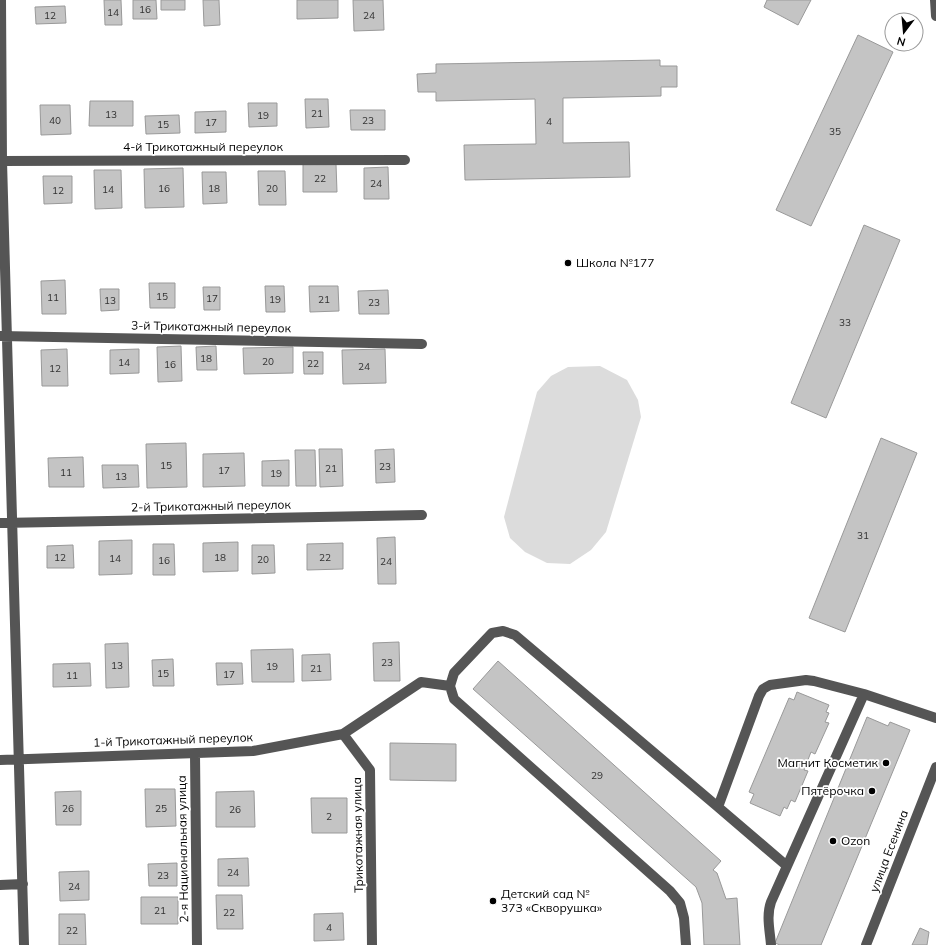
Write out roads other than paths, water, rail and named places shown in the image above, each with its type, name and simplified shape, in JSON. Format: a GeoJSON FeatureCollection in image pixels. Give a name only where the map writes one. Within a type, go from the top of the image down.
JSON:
{"type":"FeatureCollection","features":[{"type":"Feature","properties":{"kind":"street"},"geometry":{"type":"LineString","coordinates":[[1,0],[3,336],[12,522],[24,945]]}},
{"type":"Feature","properties":{"kind":"street"},"geometry":{"type":"LineString","coordinates":[[935,0],[936,16]]}},
{"type":"Feature","properties":{"kind":"street","name":"4-й Трикотажный переулок"},"geometry":{"type":"LineString","coordinates":[[1,161],[405,160]]}},
{"type":"Feature","properties":{"kind":"street","name":"3-й Трикотажный переулок"},"geometry":{"type":"LineString","coordinates":[[3,336],[422,344]]}},
{"type":"Feature","properties":{"kind":"street","name":"2-й Трикотажный переулок"},"geometry":{"type":"LineString","coordinates":[[0,523],[422,515]]}},
{"type":"Feature","properties":{"kind":"street"},"geometry":{"type":"LineString","coordinates":[[686,945],[684,918],[680,903],[670,891],[454,698],[450,686],[454,673],[492,633],[503,631],[515,635],[787,866]]}},
{"type":"Feature","properties":{"kind":"street"},"geometry":{"type":"LineString","coordinates":[[718,807],[759,696],[763,689],[770,685],[806,680],[814,681],[864,694],[936,718]]}},
{"type":"Feature","properties":{"kind":"street","name":"1-й Трикотажный переулок"},"geometry":{"type":"LineString","coordinates":[[0,760],[253,751],[343,734],[421,682],[450,686]]}},
{"type":"Feature","properties":{"kind":"street"},"geometry":{"type":"LineString","coordinates":[[771,945],[768,909],[864,694]]}},
{"type":"Feature","properties":{"kind":"street","name":"Трикотажная улица"},"geometry":{"type":"LineString","coordinates":[[343,734],[370,770],[372,945]]}},
{"type":"Feature","properties":{"kind":"street","name":"2-я Национальная улица"},"geometry":{"type":"LineString","coordinates":[[195,754],[197,945]]}},
{"type":"Feature","properties":{"kind":"street","name":"улица Есенина"},"geometry":{"type":"LineString","coordinates":[[866,945],[936,767]]}},
{"type":"Feature","properties":{"kind":"street"},"geometry":{"type":"LineString","coordinates":[[0,885],[23,884]]}},
{"type":"Feature","properties":{"kind":"place","name":"Школа №177"},"geometry":{"type":"Point","coordinates":[568,263]}},
{"type":"Feature","properties":{"kind":"place","name":"Магнит Косметик"},"geometry":{"type":"Point","coordinates":[886,763]}},
{"type":"Feature","properties":{"kind":"place","name":"Пятёрочка"},"geometry":{"type":"Point","coordinates":[872,791]}},
{"type":"Feature","properties":{"kind":"place","name":"Ozon"},"geometry":{"type":"Point","coordinates":[833,841]}},
{"type":"Feature","properties":{"kind":"place","name":"Детский сад № 373 «Скворушка»"},"geometry":{"type":"Point","coordinates":[493,901]}}]}
